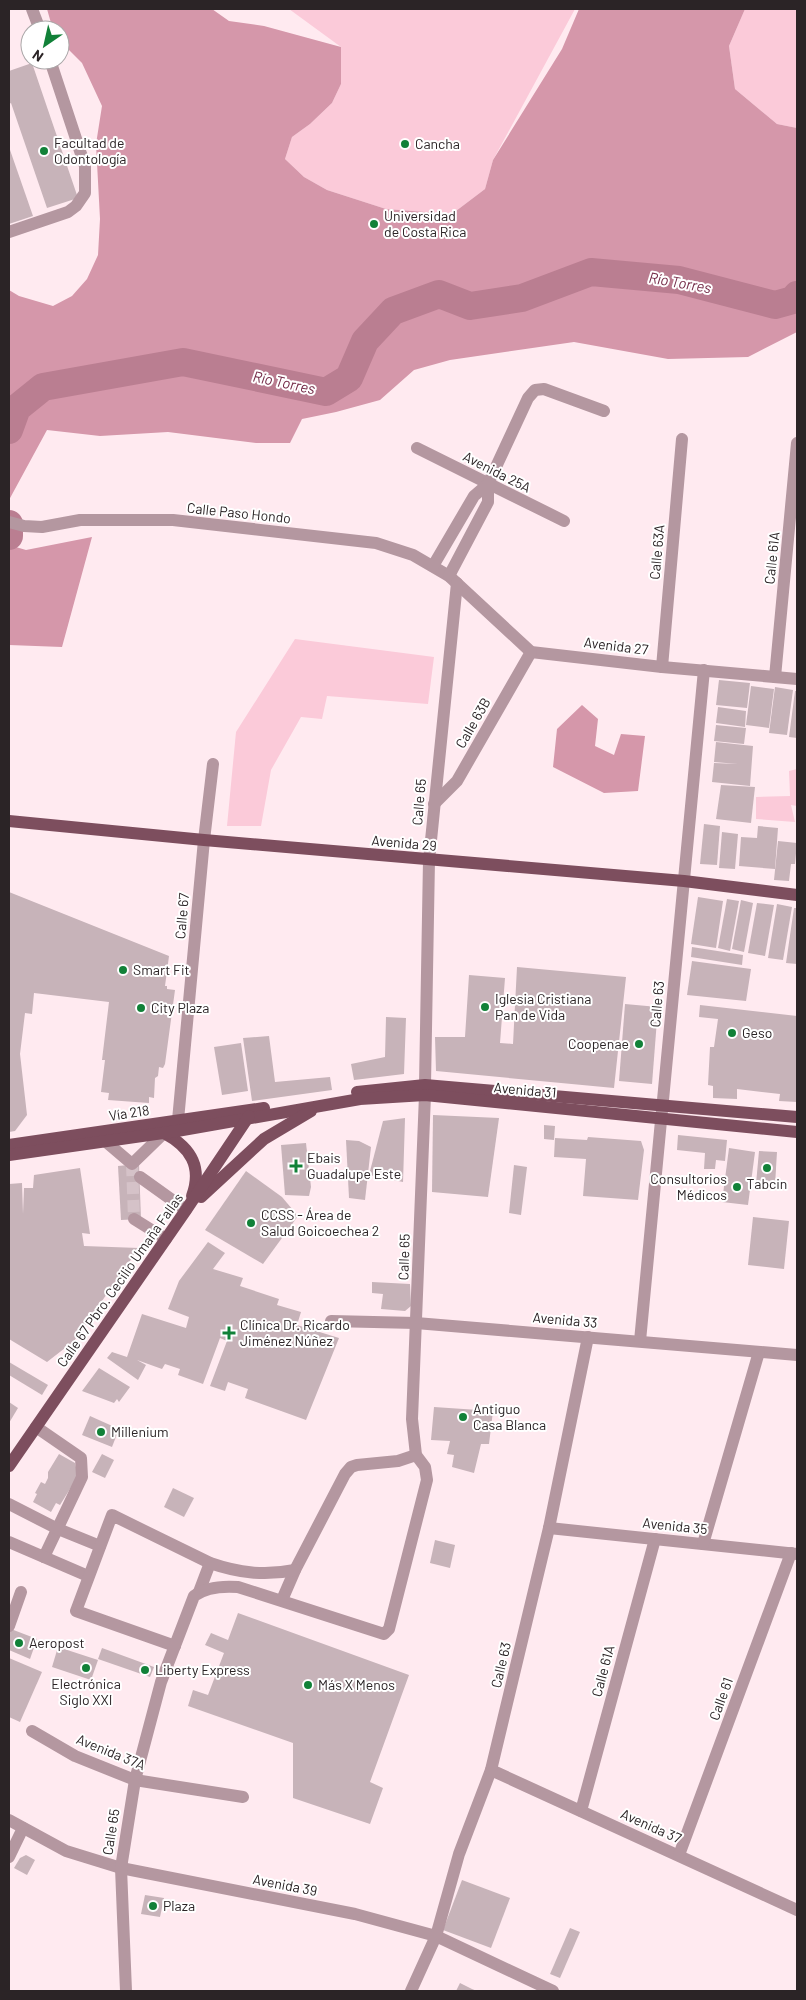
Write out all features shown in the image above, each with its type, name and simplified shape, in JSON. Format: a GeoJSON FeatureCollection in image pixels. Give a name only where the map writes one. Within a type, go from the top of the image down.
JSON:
{"type":"FeatureCollection","features":[{"type":"Feature","properties":{"kind":"main road","name":"Avenida 29"},"geometry":{"type":"LineString","coordinates":[[9,821],[429,860],[684,881],[797,895]]}},
{"type":"Feature","properties":{"kind":"main road","name":"Avenida 31"},"geometry":{"type":"LineString","coordinates":[[250,1116],[425,1090]]}},
{"type":"Feature","properties":{"kind":"main road","name":"Avenida 31"},"geometry":{"type":"LineString","coordinates":[[250,1116],[358,1091],[425,1090],[662,1112],[797,1132]]}},
{"type":"Feature","properties":{"kind":"main road"},"geometry":{"type":"LineString","coordinates":[[186,1210],[264,1139],[319,1107]]}},
{"type":"Feature","properties":{"kind":"main road","name":"Avenida 31"},"geometry":{"type":"LineString","coordinates":[[662,1112],[797,1117]]}},
{"type":"Feature","properties":{"kind":"main road","name":"Vía 218"},"geometry":{"type":"LineString","coordinates":[[9,1155],[105,1141],[250,1116]]}},
{"type":"Feature","properties":{"kind":"main road","name":"Calle 67 Pbro. Cecilio Umaña Fallas"},"geometry":{"type":"LineString","coordinates":[[9,1466],[250,1116]]}},
{"type":"Feature","properties":{"kind":"main road","name":"Vía 218"},"geometry":{"type":"LineString","coordinates":[[9,1145],[173,1128]]}},
{"type":"Feature","properties":{"kind":"main road"},"geometry":{"type":"LineString","coordinates":[[173,1128],[180,1141],[191,1154],[196,1170],[195,1188],[186,1210]]}},
{"type":"Feature","properties":{"kind":"street"},"geometry":{"type":"LineString","coordinates":[[9,232],[68,212],[76,206],[84,193],[85,166],[53,70]]}},
{"type":"Feature","properties":{"kind":"street","name":"Calle 65"},"geometry":{"type":"LineString","coordinates":[[433,566],[474,496],[488,484],[528,398],[535,390],[544,389],[604,411]]}},
{"type":"Feature","properties":{"kind":"street","name":"Calle 63A"},"geometry":{"type":"LineString","coordinates":[[662,667],[682,439]]}},
{"type":"Feature","properties":{"kind":"street","name":"Calle 61A"},"geometry":{"type":"LineString","coordinates":[[774,676],[793,545],[797,443]]}},
{"type":"Feature","properties":{"kind":"street","name":"Avenida 25A"},"geometry":{"type":"LineString","coordinates":[[417,448],[564,522]]}},
{"type":"Feature","properties":{"kind":"street","name":"Calle 65"},"geometry":{"type":"LineString","coordinates":[[282,1600],[384,1634],[389,1628],[426,1488],[425,1466],[416,1455],[412,1419],[425,1090],[429,860],[453,579],[488,502],[488,484]]}},
{"type":"Feature","properties":{"kind":"street","name":"Calle Paso Hondo"},"geometry":{"type":"LineString","coordinates":[[9,522],[24,526],[42,527],[80,520],[173,520],[376,543],[413,555],[453,579]]}},
{"type":"Feature","properties":{"kind":"street"},"geometry":{"type":"LineString","coordinates":[[453,579],[531,652]]}},
{"type":"Feature","properties":{"kind":"street","name":"Avenida 27"},"geometry":{"type":"LineString","coordinates":[[531,652],[662,667],[797,679]]}},
{"type":"Feature","properties":{"kind":"street","name":"Calle 63B"},"geometry":{"type":"LineString","coordinates":[[434,804],[457,781],[531,652]]}},
{"type":"Feature","properties":{"kind":"street","name":"Calle 63"},"geometry":{"type":"LineString","coordinates":[[640,1341],[704,670]]}},
{"type":"Feature","properties":{"kind":"street","name":"Calle 67"},"geometry":{"type":"LineString","coordinates":[[173,1128],[213,764]]}},
{"type":"Feature","properties":{"kind":"street"},"geometry":{"type":"LineString","coordinates":[[105,1141],[132,1164],[173,1128]]}},
{"type":"Feature","properties":{"kind":"street"},"geometry":{"type":"LineString","coordinates":[[140,1177],[186,1210]]}},
{"type":"Feature","properties":{"kind":"street"},"geometry":{"type":"LineString","coordinates":[[134,1219],[166,1240]]}},
{"type":"Feature","properties":{"kind":"street","name":"Avenida 33"},"geometry":{"type":"LineString","coordinates":[[331,1321],[416,1323],[797,1355]]}},
{"type":"Feature","properties":{"kind":"street","name":"Calle 63"},"geometry":{"type":"LineString","coordinates":[[411,1991],[436,1936],[459,1854],[491,1770],[549,1528],[588,1337]]}},
{"type":"Feature","properties":{"kind":"street"},"geometry":{"type":"LineString","coordinates":[[703,1544],[759,1352]]}},
{"type":"Feature","properties":{"kind":"street"},"geometry":{"type":"LineString","coordinates":[[36,1427],[81,1458],[82,1477],[44,1557]]}},
{"type":"Feature","properties":{"kind":"street"},"geometry":{"type":"LineString","coordinates":[[199,1592],[228,1586],[238,1587],[282,1600],[295,1570],[344,1474],[357,1464],[398,1461],[416,1455]]}},
{"type":"Feature","properties":{"kind":"street"},"geometry":{"type":"LineString","coordinates":[[9,1504],[58,1529],[100,1546]]}},
{"type":"Feature","properties":{"kind":"street"},"geometry":{"type":"LineString","coordinates":[[175,1646],[76,1611],[112,1514],[210,1563],[252,1573],[266,1574],[295,1570]]}},
{"type":"Feature","properties":{"kind":"street","name":"Avenida 35"},"geometry":{"type":"LineString","coordinates":[[549,1528],[794,1553]]}},
{"type":"Feature","properties":{"kind":"street","name":"Calle 61A"},"geometry":{"type":"LineString","coordinates":[[581,1811],[654,1539]]}},
{"type":"Feature","properties":{"kind":"street"},"geometry":{"type":"LineString","coordinates":[[9,1542],[88,1576]]}},
{"type":"Feature","properties":{"kind":"street","name":"Calle 61"},"geometry":{"type":"LineString","coordinates":[[679,1855],[794,1553]]}},
{"type":"Feature","properties":{"kind":"street","name":"Calle 65"},"geometry":{"type":"LineString","coordinates":[[126,1991],[121,1868],[135,1780],[161,1682],[194,1596],[199,1592],[210,1563]]}},
{"type":"Feature","properties":{"kind":"street"},"geometry":{"type":"LineString","coordinates":[[9,1626],[21,1592]]}},
{"type":"Feature","properties":{"kind":"street","name":"Avenida 37A"},"geometry":{"type":"LineString","coordinates":[[32,1731],[75,1756],[135,1780],[243,1797]]}},
{"type":"Feature","properties":{"kind":"street","name":"Avenida 37"},"geometry":{"type":"LineString","coordinates":[[491,1770],[797,1910]]}},
{"type":"Feature","properties":{"kind":"street","name":"Avenida 39"},"geometry":{"type":"LineString","coordinates":[[9,1820],[66,1852],[121,1868],[355,1914],[436,1936],[552,1991]]}},
{"type":"Feature","properties":{"kind":"street"},"geometry":{"type":"LineString","coordinates":[[9,1857],[23,1828]]}},
{"type":"Feature","properties":{"kind":"shaded area","name":"Universidad de Costa Rica"},"geometry":{"type":"Polygon","coordinates":[[[47,9],[212,9],[229,21],[264,26],[341,47],[341,84],[332,103],[310,124],[292,137],[285,159],[304,177],[327,190],[386,209],[452,214],[485,189],[493,160],[562,49],[579,9],[745,9],[729,46],[735,89],[777,124],[797,128],[797,332],[748,357],[668,359],[574,342],[450,360],[414,370],[380,400],[302,419],[290,443],[256,443],[168,432],[100,436],[47,430],[9,500],[9,290],[19,296],[53,306],[72,296],[87,279],[98,255],[100,219],[96,144],[102,106],[82,63],[70,51],[70,20],[50,20],[47,9]]]}},
{"type":"Feature","properties":{"kind":"shaded area"},"geometry":{"type":"Polygon","coordinates":[[[289,9],[575,9],[493,160],[485,189],[452,214],[386,209],[327,190],[304,177],[285,159],[292,137],[310,124],[332,103],[341,84],[341,47],[289,9]]]}},
{"type":"Feature","properties":{"kind":"shaded area"},"geometry":{"type":"Polygon","coordinates":[[[745,9],[797,9],[797,128],[777,124],[735,89],[729,46],[745,9]]]}},
{"type":"Feature","properties":{"kind":"shaded area"},"geometry":{"type":"Polygon","coordinates":[[[92,537],[62,647],[9,645],[9,545],[26,550],[92,537]]]}},
{"type":"Feature","properties":{"kind":"shaded area"},"geometry":{"type":"Polygon","coordinates":[[[295,639],[434,657],[428,704],[327,696],[322,719],[301,717],[271,770],[261,826],[227,826],[236,732],[295,639]]]}},
{"type":"Feature","properties":{"kind":"shaded area"},"geometry":{"type":"Polygon","coordinates":[[[582,705],[598,719],[595,746],[614,755],[621,734],[645,736],[638,791],[604,793],[553,767],[557,729],[582,705]]]}},
{"type":"Feature","properties":{"kind":"shaded area"},"geometry":{"type":"Polygon","coordinates":[[[797,769],[797,806],[791,805],[795,822],[756,819],[756,797],[790,796],[789,771],[797,769]]]}},
{"type":"Feature","properties":{"kind":"building","name":"Facultad de Odontología"},"geometry":{"type":"Polygon","coordinates":[[[20,67],[20,70],[34,70],[78,198],[47,208],[11,103],[9,104],[9,71],[20,67]]]}},
{"type":"Feature","properties":{"kind":"building","name":"Facultad de Odontología"},"geometry":{"type":"Polygon","coordinates":[[[9,147],[33,216],[9,224],[9,147]]]}},
{"type":"Feature","properties":{"kind":"building"},"geometry":{"type":"Polygon","coordinates":[[[719,680],[750,683],[747,708],[716,705],[719,680]]]}},
{"type":"Feature","properties":{"kind":"building"},"geometry":{"type":"Polygon","coordinates":[[[751,686],[774,689],[769,728],[746,725],[751,686]]]}},
{"type":"Feature","properties":{"kind":"building"},"geometry":{"type":"Polygon","coordinates":[[[775,687],[793,690],[787,735],[769,733],[775,687]]]}},
{"type":"Feature","properties":{"kind":"building"},"geometry":{"type":"Polygon","coordinates":[[[795,691],[797,691],[797,738],[789,737],[795,691]]]}},
{"type":"Feature","properties":{"kind":"building"},"geometry":{"type":"Polygon","coordinates":[[[718,707],[746,711],[745,727],[716,723],[718,707]]]}},
{"type":"Feature","properties":{"kind":"building"},"geometry":{"type":"Polygon","coordinates":[[[716,725],[746,728],[744,744],[714,741],[716,725]]]}},
{"type":"Feature","properties":{"kind":"building"},"geometry":{"type":"Polygon","coordinates":[[[716,742],[753,746],[750,786],[712,782],[714,763],[738,764],[714,762],[716,742]]]}},
{"type":"Feature","properties":{"kind":"building"},"geometry":{"type":"Polygon","coordinates":[[[721,785],[755,787],[751,823],[716,819],[721,785]]]}},
{"type":"Feature","properties":{"kind":"building"},"geometry":{"type":"Polygon","coordinates":[[[704,824],[720,826],[717,865],[700,864],[704,824]]]}},
{"type":"Feature","properties":{"kind":"building"},"geometry":{"type":"Polygon","coordinates":[[[758,826],[778,828],[775,869],[739,866],[741,837],[757,838],[758,826]]]}},
{"type":"Feature","properties":{"kind":"building"},"geometry":{"type":"Polygon","coordinates":[[[722,832],[738,834],[735,869],[719,868],[722,832]]]}},
{"type":"Feature","properties":{"kind":"building"},"geometry":{"type":"Polygon","coordinates":[[[778,841],[797,843],[795,864],[791,864],[789,881],[774,880],[778,841]]]}},
{"type":"Feature","properties":{"kind":"building","name":"City Plaza"},"geometry":{"type":"Polygon","coordinates":[[[9,892],[169,956],[165,986],[167,986],[167,989],[175,990],[165,1064],[163,1068],[159,1067],[158,1076],[155,1078],[154,1098],[149,1097],[149,1103],[108,1100],[109,1093],[101,1092],[105,1060],[102,1060],[109,1002],[34,993],[32,1014],[25,1013],[20,1054],[27,1115],[15,1131],[9,1132],[9,892]]]}},
{"type":"Feature","properties":{"kind":"building"},"geometry":{"type":"Polygon","coordinates":[[[698,897],[723,901],[716,948],[691,944],[698,897]]]}},
{"type":"Feature","properties":{"kind":"building"},"geometry":{"type":"Polygon","coordinates":[[[727,899],[739,901],[730,951],[718,948],[727,899]]]}},
{"type":"Feature","properties":{"kind":"building"},"geometry":{"type":"Polygon","coordinates":[[[741,900],[753,903],[744,952],[732,949],[741,900]]]}},
{"type":"Feature","properties":{"kind":"building"},"geometry":{"type":"Polygon","coordinates":[[[757,903],[774,905],[765,956],[748,953],[757,903]]]}},
{"type":"Feature","properties":{"kind":"building"},"geometry":{"type":"Polygon","coordinates":[[[777,904],[792,907],[783,960],[768,958],[777,904]]]}},
{"type":"Feature","properties":{"kind":"building"},"geometry":{"type":"Polygon","coordinates":[[[794,908],[797,908],[797,964],[786,963],[794,908]]]}},
{"type":"Feature","properties":{"kind":"building"},"geometry":{"type":"Polygon","coordinates":[[[692,947],[743,955],[742,965],[691,957],[692,947]]]}},
{"type":"Feature","properties":{"kind":"building"},"geometry":{"type":"Polygon","coordinates":[[[692,961],[751,969],[746,1001],[687,995],[692,961]]]}},
{"type":"Feature","properties":{"kind":"building"},"geometry":{"type":"Polygon","coordinates":[[[517,967],[626,977],[614,1088],[436,1071],[435,1037],[465,1037],[469,975],[505,978],[500,1043],[513,1044],[517,967]]]}},
{"type":"Feature","properties":{"kind":"building","name":"Coopenae"},"geometry":{"type":"Polygon","coordinates":[[[625,1004],[658,1007],[652,1084],[619,1081],[625,1004]]]}},
{"type":"Feature","properties":{"kind":"building"},"geometry":{"type":"Polygon","coordinates":[[[700,1005],[797,1016],[797,1102],[779,1101],[780,1094],[737,1089],[737,1099],[713,1098],[713,1086],[708,1085],[710,1047],[714,1047],[718,1019],[699,1017],[700,1005]]]}},
{"type":"Feature","properties":{"kind":"building"},"geometry":{"type":"Polygon","coordinates":[[[386,1017],[406,1018],[404,1074],[354,1080],[351,1064],[385,1057],[386,1017]]]}},
{"type":"Feature","properties":{"kind":"building"},"geometry":{"type":"Polygon","coordinates":[[[269,1036],[275,1082],[330,1077],[332,1090],[252,1101],[243,1038],[269,1036]]]}},
{"type":"Feature","properties":{"kind":"building"},"geometry":{"type":"Polygon","coordinates":[[[241,1043],[248,1091],[222,1095],[214,1047],[241,1043]]]}},
{"type":"Feature","properties":{"kind":"building"},"geometry":{"type":"Polygon","coordinates":[[[433,1115],[499,1118],[488,1197],[432,1192],[433,1115]]]}},
{"type":"Feature","properties":{"kind":"building"},"geometry":{"type":"Polygon","coordinates":[[[405,1118],[403,1182],[369,1175],[383,1121],[405,1118]]]}},
{"type":"Feature","properties":{"kind":"building"},"geometry":{"type":"Polygon","coordinates":[[[544,1125],[555,1126],[554,1140],[544,1139],[544,1125]]]}},
{"type":"Feature","properties":{"kind":"building"},"geometry":{"type":"Polygon","coordinates":[[[678,1135],[727,1140],[725,1161],[716,1160],[715,1169],[704,1169],[705,1153],[677,1150],[678,1135]]]}},
{"type":"Feature","properties":{"kind":"building"},"geometry":{"type":"Polygon","coordinates":[[[588,1137],[641,1141],[644,1150],[638,1200],[583,1196],[586,1159],[554,1157],[555,1138],[587,1140],[588,1137]]]}},
{"type":"Feature","properties":{"kind":"building"},"geometry":{"type":"Polygon","coordinates":[[[346,1140],[359,1141],[371,1147],[365,1200],[349,1198],[346,1140]]]}},
{"type":"Feature","properties":{"kind":"building","name":"Ebais Guadalupe Este"},"geometry":{"type":"Polygon","coordinates":[[[306,1143],[311,1187],[309,1196],[285,1195],[281,1145],[306,1143]]]}},
{"type":"Feature","properties":{"kind":"building","name":"Consultorios Médicos"},"geometry":{"type":"Polygon","coordinates":[[[729,1148],[755,1152],[748,1205],[722,1202],[729,1148]]]}},
{"type":"Feature","properties":{"kind":"building","name":"Tabcin"},"geometry":{"type":"Polygon","coordinates":[[[759,1151],[777,1152],[775,1185],[756,1184],[759,1151]]]}},
{"type":"Feature","properties":{"kind":"building"},"geometry":{"type":"Polygon","coordinates":[[[139,1164],[141,1219],[121,1220],[118,1166],[139,1164]]]}},
{"type":"Feature","properties":{"kind":"building"},"geometry":{"type":"Polygon","coordinates":[[[514,1165],[527,1167],[521,1215],[509,1213],[514,1165]]]}},
{"type":"Feature","properties":{"kind":"building"},"geometry":{"type":"Polygon","coordinates":[[[80,1168],[90,1234],[82,1233],[84,1246],[139,1248],[74,1341],[47,1362],[9,1339],[9,1184],[22,1183],[23,1214],[24,1188],[33,1188],[34,1175],[80,1168]]]}},
{"type":"Feature","properties":{"kind":"building","name":"CCSS - Área de Salud Goicoechea 2"},"geometry":{"type":"Polygon","coordinates":[[[246,1171],[282,1197],[298,1216],[263,1264],[205,1230],[246,1171]]]}},
{"type":"Feature","properties":{"kind":"building"},"geometry":{"type":"Polygon","coordinates":[[[753,1217],[789,1221],[784,1269],[748,1265],[753,1217]]]}},
{"type":"Feature","properties":{"kind":"building","name":"Clínica Dr. Ricardo Jiménez Núñez"},"geometry":{"type":"Polygon","coordinates":[[[208,1242],[225,1253],[213,1269],[243,1278],[240,1286],[279,1299],[277,1305],[301,1312],[297,1325],[339,1338],[306,1420],[245,1398],[248,1389],[228,1382],[225,1391],[210,1386],[227,1341],[220,1338],[203,1384],[178,1375],[180,1369],[165,1364],[162,1369],[137,1360],[146,1365],[138,1380],[107,1358],[112,1352],[127,1357],[142,1314],[186,1328],[189,1317],[168,1309],[179,1281],[208,1242]]]}},
{"type":"Feature","properties":{"kind":"building"},"geometry":{"type":"Polygon","coordinates":[[[372,1282],[410,1284],[411,1306],[405,1311],[381,1309],[383,1294],[372,1293],[372,1282]]]}},
{"type":"Feature","properties":{"kind":"building"},"geometry":{"type":"Polygon","coordinates":[[[9,1362],[48,1385],[42,1395],[9,1375],[9,1362]]]}},
{"type":"Feature","properties":{"kind":"building"},"geometry":{"type":"Polygon","coordinates":[[[99,1368],[130,1387],[119,1402],[117,1399],[114,1403],[82,1391],[99,1368]]]}},
{"type":"Feature","properties":{"kind":"building"},"geometry":{"type":"Polygon","coordinates":[[[9,1402],[18,1408],[9,1423],[9,1402]]]}},
{"type":"Feature","properties":{"kind":"building"},"geometry":{"type":"Polygon","coordinates":[[[434,1407],[493,1411],[489,1444],[481,1444],[474,1473],[452,1467],[454,1455],[447,1454],[450,1441],[431,1440],[434,1407]]]}},
{"type":"Feature","properties":{"kind":"building","name":"Millenium"},"geometry":{"type":"Polygon","coordinates":[[[90,1416],[119,1429],[112,1447],[82,1435],[90,1416]]]}},
{"type":"Feature","properties":{"kind":"building"},"geometry":{"type":"Polygon","coordinates":[[[59,1454],[75,1463],[78,1476],[60,1505],[56,1503],[51,1512],[33,1502],[37,1494],[35,1493],[41,1482],[45,1484],[48,1472],[59,1454]]]}},
{"type":"Feature","properties":{"kind":"building"},"geometry":{"type":"Polygon","coordinates":[[[102,1454],[114,1460],[105,1478],[92,1472],[102,1454]]]}},
{"type":"Feature","properties":{"kind":"building"},"geometry":{"type":"Polygon","coordinates":[[[173,1488],[194,1498],[184,1517],[164,1507],[173,1488]]]}},
{"type":"Feature","properties":{"kind":"building"},"geometry":{"type":"Polygon","coordinates":[[[435,1540],[455,1545],[450,1568],[430,1563],[435,1540]]]}},
{"type":"Feature","properties":{"kind":"building","name":"Más X Menos"},"geometry":{"type":"Polygon","coordinates":[[[238,1613],[409,1675],[370,1782],[383,1788],[370,1824],[293,1798],[293,1743],[188,1706],[193,1690],[208,1695],[224,1653],[205,1645],[211,1633],[228,1640],[238,1613]]]}},
{"type":"Feature","properties":{"kind":"building"},"geometry":{"type":"Polygon","coordinates":[[[11,1629],[37,1639],[30,1659],[9,1650],[11,1629]]]}},
{"type":"Feature","properties":{"kind":"building"},"geometry":{"type":"Polygon","coordinates":[[[58,1647],[98,1660],[91,1680],[52,1667],[58,1647]]]}},
{"type":"Feature","properties":{"kind":"building"},"geometry":{"type":"Polygon","coordinates":[[[102,1648],[154,1667],[150,1677],[98,1659],[102,1648]]]}},
{"type":"Feature","properties":{"kind":"building"},"geometry":{"type":"Polygon","coordinates":[[[9,1658],[42,1672],[20,1722],[9,1717],[9,1658]]]}},
{"type":"Feature","properties":{"kind":"building"},"geometry":{"type":"Polygon","coordinates":[[[26,1855],[35,1860],[27,1875],[14,1868],[20,1858],[26,1855]]]}},
{"type":"Feature","properties":{"kind":"building"},"geometry":{"type":"Polygon","coordinates":[[[462,1880],[510,1898],[491,1948],[443,1930],[462,1880]]]}},
{"type":"Feature","properties":{"kind":"building","name":"Plaza"},"geometry":{"type":"Polygon","coordinates":[[[145,1895],[164,1898],[160,1917],[141,1914],[145,1895]]]}},
{"type":"Feature","properties":{"kind":"building"},"geometry":{"type":"Polygon","coordinates":[[[570,1928],[580,1932],[560,1978],[550,1974],[570,1928]]]}},
{"type":"Feature","properties":{"kind":"building"},"geometry":{"type":"Polygon","coordinates":[[[460,1983],[472,1989],[477,1991],[456,1991],[460,1983]]]}},
{"type":"Feature","properties":{"kind":"waterway","name":"Río Torres"},"geometry":{"type":"LineString","coordinates":[[9,430],[17,408],[43,387],[183,362],[326,392],[349,378],[365,341],[393,311],[439,294],[470,306],[522,298],[591,272],[679,280],[775,305],[793,300],[797,295]]}},
{"type":"Feature","properties":{"kind":"waterway"},"geometry":{"type":"LineString","coordinates":[[9,405],[17,408]]}},
{"type":"Feature","properties":{"kind":"waterway","name":"Río Torres"},"geometry":{"type":"LineString","coordinates":[[9,524],[9,536]]}},
{"type":"Feature","properties":{"kind":"tunnel"},"geometry":{"type":"LineString","coordinates":[[132,1164],[134,1219]]}},
{"type":"Feature","properties":{"kind":"place","name":"Cancha"},"geometry":{"type":"Point","coordinates":[405,144]}},
{"type":"Feature","properties":{"kind":"place","name":"Facultad de Odontología"},"geometry":{"type":"Point","coordinates":[44,151]}},
{"type":"Feature","properties":{"kind":"place","name":"Universidad de Costa Rica"},"geometry":{"type":"Point","coordinates":[374,224]}},
{"type":"Feature","properties":{"kind":"place","name":"Smart Fit"},"geometry":{"type":"Point","coordinates":[123,970]}},
{"type":"Feature","properties":{"kind":"place","name":"Iglesia Cristiana Pan de Vida"},"geometry":{"type":"Point","coordinates":[485,1007]}},
{"type":"Feature","properties":{"kind":"place","name":"City Plaza"},"geometry":{"type":"Point","coordinates":[141,1008]}},
{"type":"Feature","properties":{"kind":"place","name":"Geso"},"geometry":{"type":"Point","coordinates":[732,1033]}},
{"type":"Feature","properties":{"kind":"place","name":"Coopenae"},"geometry":{"type":"Point","coordinates":[639,1044]}},
{"type":"Feature","properties":{"kind":"place","name":"Ebais Guadalupe Este"},"geometry":{"type":"Point","coordinates":[296,1166]}},
{"type":"Feature","properties":{"kind":"place","name":"Tabcin"},"geometry":{"type":"Point","coordinates":[767,1168]}},
{"type":"Feature","properties":{"kind":"place","name":"Consultorios Médicos"},"geometry":{"type":"Point","coordinates":[737,1187]}},
{"type":"Feature","properties":{"kind":"place","name":"CCSS - Área de Salud Goicoechea 2"},"geometry":{"type":"Point","coordinates":[251,1223]}},
{"type":"Feature","properties":{"kind":"place","name":"Clínica Dr. Ricardo Jiménez Núñez"},"geometry":{"type":"Point","coordinates":[229,1333]}},
{"type":"Feature","properties":{"kind":"place","name":"Antiguo Casa Blanca"},"geometry":{"type":"Point","coordinates":[463,1417]}},
{"type":"Feature","properties":{"kind":"place","name":"Millenium"},"geometry":{"type":"Point","coordinates":[101,1432]}},
{"type":"Feature","properties":{"kind":"place","name":"Aeropost"},"geometry":{"type":"Point","coordinates":[19,1643]}},
{"type":"Feature","properties":{"kind":"place","name":"Electrónica Siglo XXI"},"geometry":{"type":"Point","coordinates":[86,1668]}},
{"type":"Feature","properties":{"kind":"place","name":"Liberty Express"},"geometry":{"type":"Point","coordinates":[145,1670]}},
{"type":"Feature","properties":{"kind":"place","name":"Más X Menos"},"geometry":{"type":"Point","coordinates":[308,1685]}},
{"type":"Feature","properties":{"kind":"place","name":"Plaza"},"geometry":{"type":"Point","coordinates":[153,1906]}}]}
